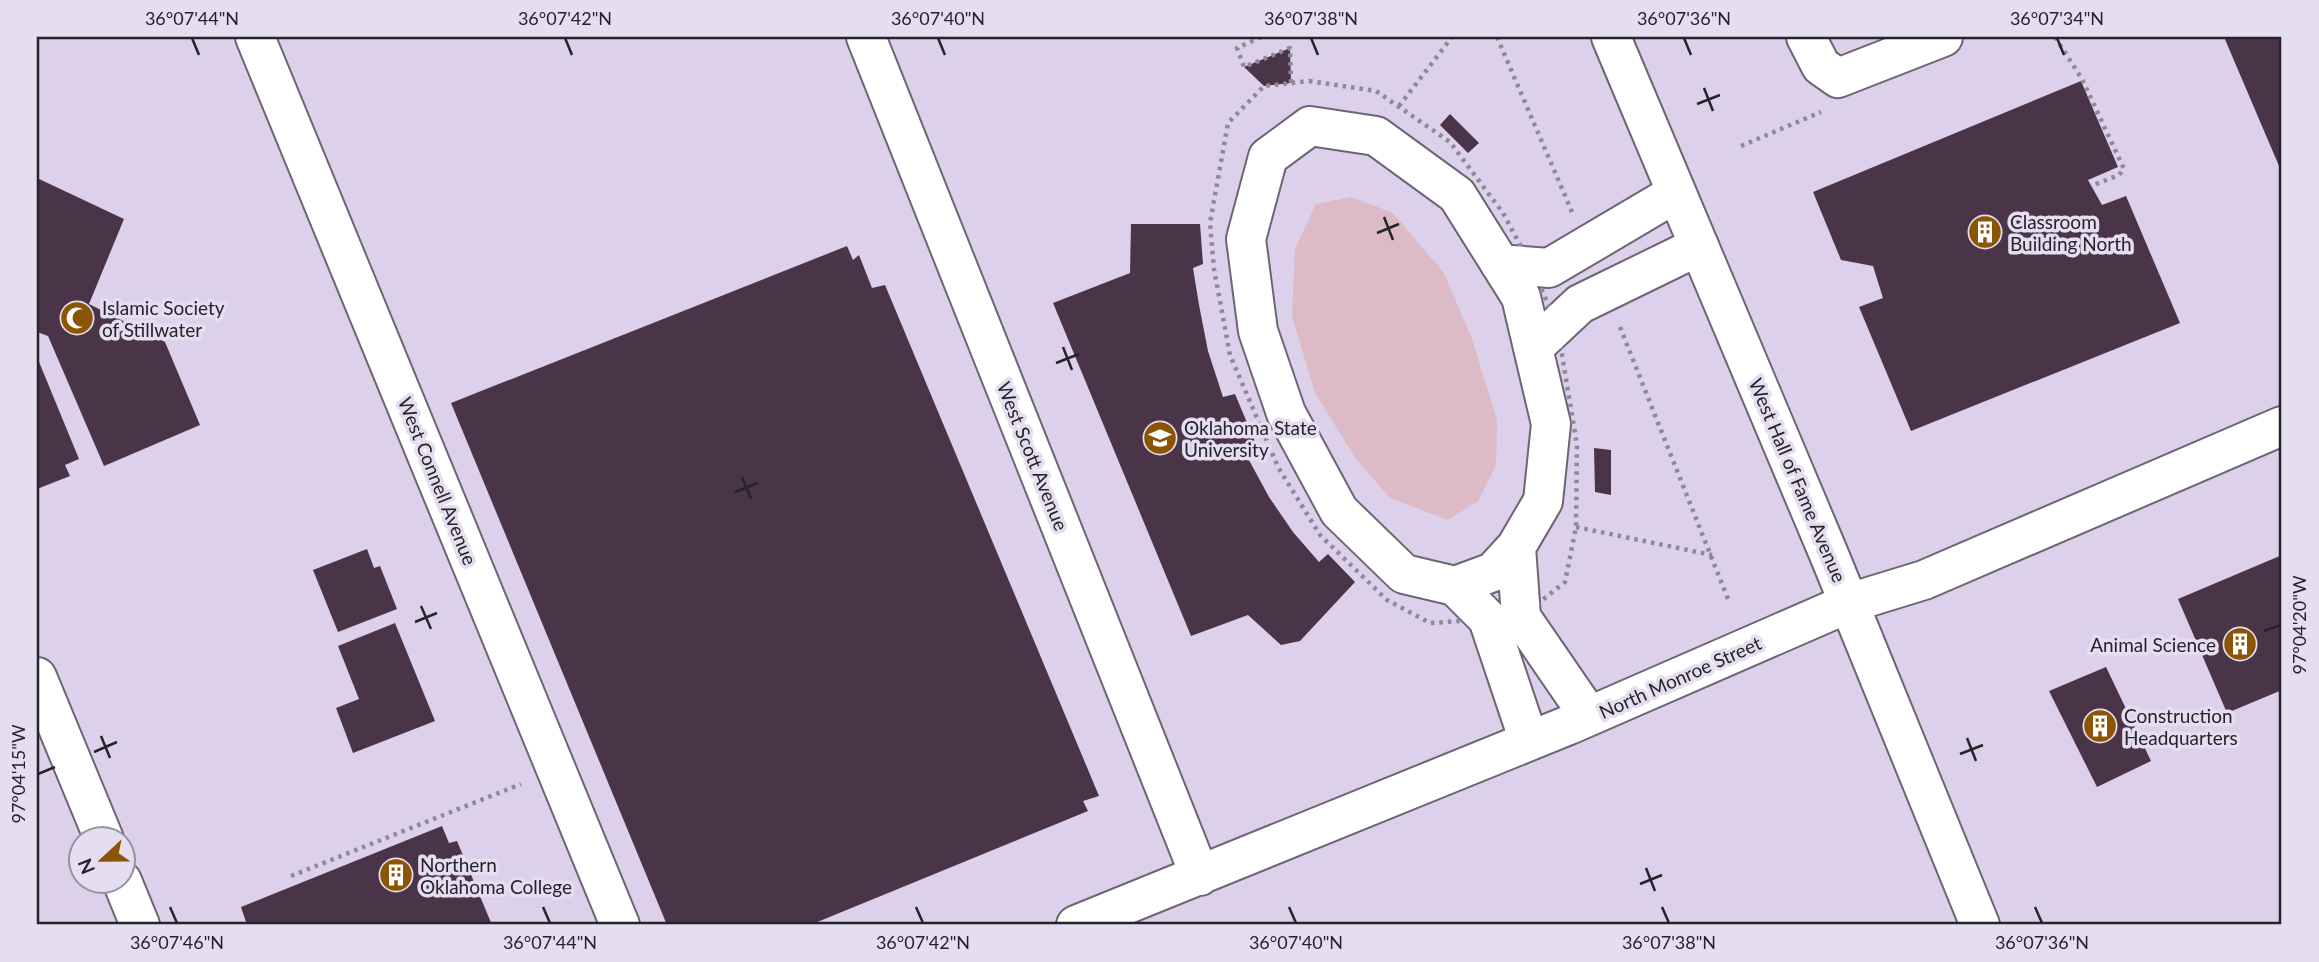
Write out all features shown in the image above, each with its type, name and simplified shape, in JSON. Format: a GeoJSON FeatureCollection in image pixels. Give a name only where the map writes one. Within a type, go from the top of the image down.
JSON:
{"type":"FeatureCollection","features":[{"type":"Feature","properties":{"kind":"street","name":"West Connell Avenue"},"geometry":{"type":"LineString","coordinates":[[255,37],[620,925]]}},
{"type":"Feature","properties":{"kind":"street","name":"West Scott Avenue"},"geometry":{"type":"LineString","coordinates":[[866,37],[1200,876]]}},
{"type":"Feature","properties":{"kind":"street","name":"West Hall of Fame Avenue"},"geometry":{"type":"LineString","coordinates":[[1611,37],[1849,603],[1980,925]]}},
{"type":"Feature","properties":{"kind":"street"},"geometry":{"type":"LineString","coordinates":[[1806,37],[1821,66],[1838,78],[1944,37]]}},
{"type":"Feature","properties":{"kind":"street"},"geometry":{"type":"LineString","coordinates":[[1455,586],[1493,572],[1516,547],[1543,501],[1551,424],[1545,337],[1521,297],[1516,265],[1457,195],[1376,136],[1310,126],[1268,157],[1246,239],[1258,331],[1286,413],[1339,511],[1404,573],[1455,586],[1504,618],[1589,716]]}},
{"type":"Feature","properties":{"kind":"street"},"geometry":{"type":"LineString","coordinates":[[1516,265],[1549,268],[1676,193]]}},
{"type":"Feature","properties":{"kind":"street"},"geometry":{"type":"LineString","coordinates":[[1545,337],[1580,304],[1699,246]]}},
{"type":"Feature","properties":{"kind":"street","name":"North Monroe Street"},"geometry":{"type":"LineString","coordinates":[[1076,925],[1529,741],[1849,603],[1924,580],[2282,426]]}},
{"type":"Feature","properties":{"kind":"street"},"geometry":{"type":"LineString","coordinates":[[1516,547],[1504,618],[1529,741]]}},
{"type":"Feature","properties":{"kind":"street"},"geometry":{"type":"LineString","coordinates":[[37,677],[98,825]]}},
{"type":"Feature","properties":{"kind":"street"},"geometry":{"type":"LineString","coordinates":[[128,895],[140,925]]}},
{"type":"Feature","properties":{"kind":"path"},"geometry":{"type":"LineString","coordinates":[[1261,37],[1237,48],[1244,67],[1290,48],[1290,83]]}},
{"type":"Feature","properties":{"kind":"path"},"geometry":{"type":"LineString","coordinates":[[1399,107],[1452,37]]}},
{"type":"Feature","properties":{"kind":"path"},"geometry":{"type":"LineString","coordinates":[[2055,37],[2082,79],[2124,169],[2119,175],[2091,186]]}},
{"type":"Feature","properties":{"kind":"path"},"geometry":{"type":"LineString","coordinates":[[1741,146],[1828,109],[1832,75]]}},
{"type":"Feature","properties":{"kind":"path"},"geometry":{"type":"LineString","coordinates":[[1309,81],[1376,91],[1399,107],[1450,142],[1503,213],[1516,265],[1545,337],[1577,445],[1576,527],[1565,582],[1504,618],[1430,623],[1387,600],[1320,536],[1278,467],[1230,355],[1214,269],[1210,223],[1228,123],[1264,86],[1309,81]]}},
{"type":"Feature","properties":{"kind":"path"},"geometry":{"type":"LineString","coordinates":[[1576,527],[1712,555]]}},
{"type":"Feature","properties":{"kind":"path"},"geometry":{"type":"LineString","coordinates":[[291,876],[525,783]]}},
{"type":"Feature","properties":{"kind":"shaded area","name":"Oklahoma State University"},"geometry":{"type":"Polygon","coordinates":[[[37,37],[2282,37],[2282,925],[37,925],[37,37]]]}},
{"type":"Feature","properties":{"kind":"shaded area"},"geometry":{"type":"Polygon","coordinates":[[[1351,197],[1393,213],[1444,273],[1472,339],[1497,420],[1496,465],[1478,501],[1448,520],[1390,498],[1356,459],[1315,393],[1292,316],[1295,249],[1316,204],[1351,197]]]}},
{"type":"Feature","properties":{"kind":"building"},"geometry":{"type":"Polygon","coordinates":[[[2224,37],[2282,37],[2282,173],[2224,37]]]}},
{"type":"Feature","properties":{"kind":"building"},"geometry":{"type":"Polygon","coordinates":[[[1290,48],[1291,83],[1264,86],[1244,67],[1290,48]]]}},
{"type":"Feature","properties":{"kind":"building","name":"Classroom Building North"},"geometry":{"type":"Polygon","coordinates":[[[2081,81],[2118,167],[2088,180],[2102,205],[2126,196],[2180,323],[1911,431],[1859,307],[1883,298],[1873,266],[1841,260],[1813,192],[2081,81]]]}},
{"type":"Feature","properties":{"kind":"building"},"geometry":{"type":"Polygon","coordinates":[[[1450,114],[1479,143],[1468,153],[1440,125],[1450,114]]]}},
{"type":"Feature","properties":{"kind":"building","name":"Islamic Society of Stillwater"},"geometry":{"type":"Polygon","coordinates":[[[37,178],[124,219],[89,304],[165,342],[200,425],[104,466],[48,336],[37,332],[37,178]]]}},
{"type":"Feature","properties":{"kind":"building"},"geometry":{"type":"Polygon","coordinates":[[[1131,224],[1200,224],[1203,264],[1193,268],[1199,305],[1208,351],[1223,397],[1235,394],[1256,444],[1243,449],[1269,497],[1293,532],[1319,562],[1328,554],[1355,582],[1300,641],[1281,645],[1248,615],[1191,636],[1053,303],[1130,273],[1131,224]]]}},
{"type":"Feature","properties":{"kind":"building"},"geometry":{"type":"Polygon","coordinates":[[[847,246],[853,260],[859,255],[872,288],[885,285],[1099,796],[1083,801],[1088,811],[810,925],[667,925],[451,403],[847,246]]]}},
{"type":"Feature","properties":{"kind":"building"},"geometry":{"type":"Polygon","coordinates":[[[37,357],[79,459],[65,465],[70,476],[37,489],[37,357]]]}},
{"type":"Feature","properties":{"kind":"building"},"geometry":{"type":"Polygon","coordinates":[[[1594,448],[1611,450],[1611,495],[1595,492],[1594,448]]]}},
{"type":"Feature","properties":{"kind":"building"},"geometry":{"type":"Polygon","coordinates":[[[367,549],[374,568],[380,566],[397,609],[338,632],[313,570],[367,549]]]}},
{"type":"Feature","properties":{"kind":"building","name":"Animal Science"},"geometry":{"type":"Polygon","coordinates":[[[2282,555],[2282,690],[2227,713],[2178,599],[2282,555]]]}},
{"type":"Feature","properties":{"kind":"building"},"geometry":{"type":"Polygon","coordinates":[[[395,623],[435,721],[353,753],[336,708],[359,699],[338,646],[395,623]]]}},
{"type":"Feature","properties":{"kind":"building","name":"Construction Headquarters"},"geometry":{"type":"Polygon","coordinates":[[[2106,667],[2151,761],[2097,787],[2049,691],[2106,667]]]}},
{"type":"Feature","properties":{"kind":"building","name":"Northern Oklahoma College"},"geometry":{"type":"Polygon","coordinates":[[[442,826],[449,843],[457,841],[492,925],[247,925],[241,907],[442,826]]]}},
{"type":"Feature","properties":{"kind":"place","name":"Classroom Building North"},"geometry":{"type":"Point","coordinates":[1985,232]}},
{"type":"Feature","properties":{"kind":"place","name":"Islamic Society of Stillwater"},"geometry":{"type":"Point","coordinates":[77,318]}},
{"type":"Feature","properties":{"kind":"place","name":"Oklahoma State University"},"geometry":{"type":"Point","coordinates":[1160,438]}},
{"type":"Feature","properties":{"kind":"place","name":"Animal Science"},"geometry":{"type":"Point","coordinates":[2240,644]}},
{"type":"Feature","properties":{"kind":"place","name":"Construction Headquarters"},"geometry":{"type":"Point","coordinates":[2100,726]}},
{"type":"Feature","properties":{"kind":"place","name":"Northern Oklahoma College"},"geometry":{"type":"Point","coordinates":[396,875]}}]}
